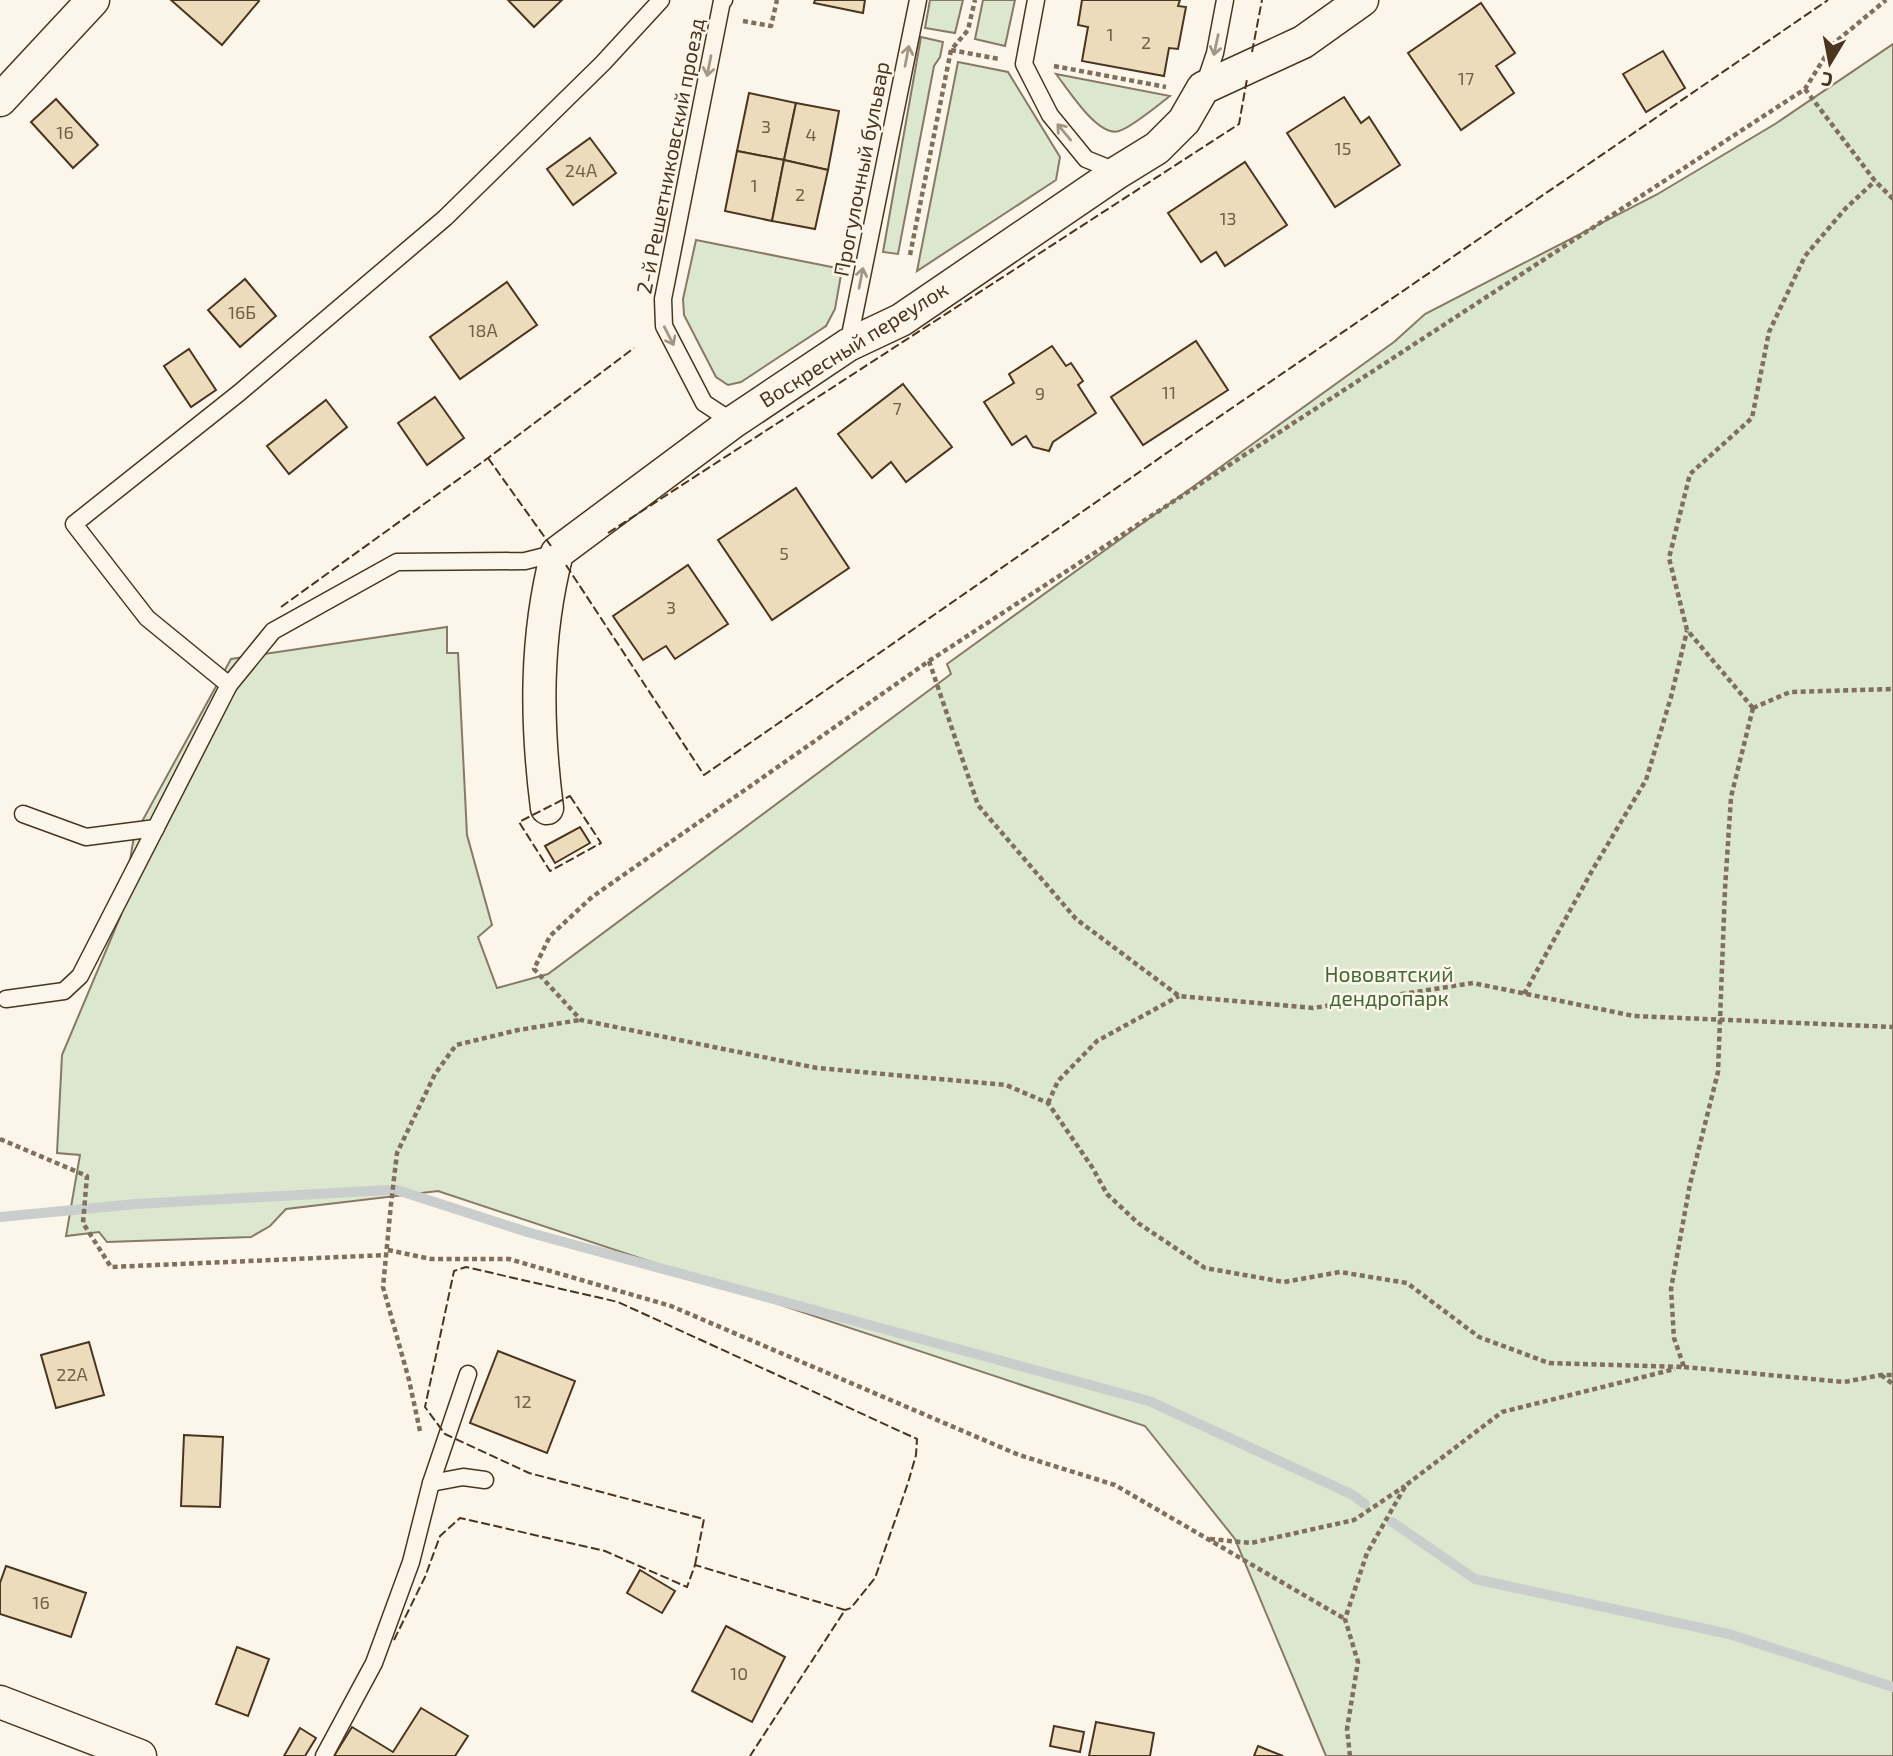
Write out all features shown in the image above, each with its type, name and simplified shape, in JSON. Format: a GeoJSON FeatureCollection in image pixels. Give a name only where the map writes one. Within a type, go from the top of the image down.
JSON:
{"type":"FeatureCollection","features":[{"type":"Feature","properties":{"kind":"street"},"geometry":{"type":"LineString","coordinates":[[0,100],[93,0]]}},
{"type":"Feature","properties":{"kind":"street"},"geometry":{"type":"LineString","coordinates":[[1189,89],[1303,42],[1362,0]]}},
{"type":"Feature","properties":{"kind":"street","name":"Воскресный переулок"},"geometry":{"type":"LineString","coordinates":[[556,553],[733,422],[848,345],[901,320],[1157,148],[1184,121],[1189,89]]}},
{"type":"Feature","properties":{"kind":"street"},"geometry":{"type":"LineString","coordinates":[[547,808],[540,756],[538,692],[542,627],[556,553]]}},
{"type":"Feature","properties":{"kind":"street"},"geometry":{"type":"LineString","coordinates":[[0,1702],[140,1756]]}},
{"type":"Feature","properties":{"kind":"lane"},"geometry":{"type":"LineString","coordinates":[[229,685],[147,618],[74,524],[239,393],[445,218],[603,63],[661,0]]}},
{"type":"Feature","properties":{"kind":"lane","name":"2-й Решетниковский проезд"},"geometry":{"type":"LineString","coordinates":[[722,0],[663,299],[664,326],[704,403],[733,422]]}},
{"type":"Feature","properties":{"kind":"lane","name":"Прогулочный бульвар"},"geometry":{"type":"LineString","coordinates":[[848,345],[918,0]]}},
{"type":"Feature","properties":{"kind":"lane"},"geometry":{"type":"LineString","coordinates":[[1036,0],[1024,64],[1050,115],[1086,159],[1118,172]]}},
{"type":"Feature","properties":{"kind":"lane"},"geometry":{"type":"LineString","coordinates":[[1189,89],[1215,53],[1226,0]]}},
{"type":"Feature","properties":{"kind":"lane"},"geometry":{"type":"LineString","coordinates":[[6,999],[64,991],[80,976],[229,685],[273,631],[397,562],[525,561],[556,553]]}},
{"type":"Feature","properties":{"kind":"lane"},"geometry":{"type":"LineString","coordinates":[[23,814],[86,837],[156,828]]}},
{"type":"Feature","properties":{"kind":"lane"},"geometry":{"type":"LineString","coordinates":[[324,1756],[374,1663],[411,1562],[431,1483],[468,1374]]}},
{"type":"Feature","properties":{"kind":"lane"},"geometry":{"type":"LineString","coordinates":[[431,1483],[463,1477],[485,1480]]}},
{"type":"Feature","properties":{"kind":"path"},"geometry":{"type":"LineString","coordinates":[[731,19],[771,26],[777,0]]}},
{"type":"Feature","properties":{"kind":"path"},"geometry":{"type":"LineString","coordinates":[[910,255],[951,50],[968,30],[975,0]]}},
{"type":"Feature","properties":{"kind":"path"},"geometry":{"type":"LineString","coordinates":[[581,1020],[534,969],[550,936],[592,897],[929,660],[1805,89],[1833,44],[1886,0]]}},
{"type":"Feature","properties":{"kind":"path"},"geometry":{"type":"LineString","coordinates":[[951,50],[1024,64]]}},
{"type":"Feature","properties":{"kind":"path"},"geometry":{"type":"LineString","coordinates":[[1045,65],[1189,89]]}},
{"type":"Feature","properties":{"kind":"path"},"geometry":{"type":"LineString","coordinates":[[1805,89],[1875,181],[1893,199]]}},
{"type":"Feature","properties":{"kind":"path"},"geometry":{"type":"LineString","coordinates":[[1753,708],[1687,630],[1669,558],[1689,474],[1752,418],[1769,332],[1805,256],[1845,209],[1875,181]]}},
{"type":"Feature","properties":{"kind":"path"},"geometry":{"type":"LineString","coordinates":[[1524,994],[1646,780],[1671,697],[1687,630]]}},
{"type":"Feature","properties":{"kind":"path"},"geometry":{"type":"LineString","coordinates":[[929,660],[978,805],[1076,919],[1179,996],[1313,1008],[1473,983],[1634,1016],[1893,1027]]}},
{"type":"Feature","properties":{"kind":"path"},"geometry":{"type":"LineString","coordinates":[[1753,708],[1790,692],[1893,689]]}},
{"type":"Feature","properties":{"kind":"path"},"geometry":{"type":"LineString","coordinates":[[1684,1367],[1674,1338],[1671,1289],[1690,1184],[1718,1072],[1724,889],[1731,797],[1753,708]]}},
{"type":"Feature","properties":{"kind":"path"},"geometry":{"type":"LineString","coordinates":[[1048,1103],[1058,1081],[1097,1041],[1179,996]]}},
{"type":"Feature","properties":{"kind":"path"},"geometry":{"type":"LineString","coordinates":[[420,1432],[409,1380],[383,1287],[397,1153],[435,1074],[456,1045],[519,1030],[581,1020],[817,1068],[1006,1085],[1048,1103],[1092,1167],[1107,1194],[1138,1223],[1205,1268],[1284,1282],[1340,1272],[1407,1283],[1479,1337],[1549,1363],[1684,1367],[1844,1382],[1893,1375]]}},
{"type":"Feature","properties":{"kind":"path"},"geometry":{"type":"LineString","coordinates":[[0,1139],[87,1176],[83,1223],[111,1267],[388,1253],[431,1259],[509,1259],[671,1306],[1019,1455],[1115,1485],[1345,1619]]}},
{"type":"Feature","properties":{"kind":"path"},"geometry":{"type":"LineString","coordinates":[[1207,1539],[1251,1543],[1354,1520],[1406,1485],[1502,1412],[1684,1367]]}},
{"type":"Feature","properties":{"kind":"path"},"geometry":{"type":"LineString","coordinates":[[1881,1375],[1893,1384]]}},
{"type":"Feature","properties":{"kind":"path"},"geometry":{"type":"LineString","coordinates":[[1350,1756],[1347,1729],[1358,1662],[1345,1619],[1367,1553],[1406,1485]]}},
{"type":"Feature","properties":{"kind":"green space"},"geometry":{"type":"Polygon","coordinates":[[[930,0],[963,0],[955,33],[925,28],[930,0]]]}},
{"type":"Feature","properties":{"kind":"green space"},"geometry":{"type":"Polygon","coordinates":[[[983,0],[1015,0],[1005,46],[975,39],[983,0]]]}},
{"type":"Feature","properties":{"kind":"green space"},"geometry":{"type":"Polygon","coordinates":[[[921,37],[943,42],[940,57],[934,66],[898,254],[883,252],[921,37]]]}},
{"type":"Feature","properties":{"kind":"green space","name":"Нововятский дендропарк"},"geometry":{"type":"Polygon","coordinates":[[[1893,44],[1893,1756],[1326,1756],[1235,1539],[1145,1426],[438,1191],[286,1209],[270,1226],[251,1237],[107,1242],[99,1232],[66,1236],[80,1155],[57,1153],[62,1055],[121,915],[134,836],[231,659],[447,627],[447,653],[458,653],[467,835],[492,925],[478,937],[497,988],[548,974],[951,674],[947,664],[1394,342],[1425,314],[1656,195],[1775,124],[1893,44]]]}},
{"type":"Feature","properties":{"kind":"green space"},"geometry":{"type":"Polygon","coordinates":[[[958,62],[1008,72],[1060,157],[1056,180],[917,271],[958,62]]]}},
{"type":"Feature","properties":{"kind":"green space"},"geometry":{"type":"Polygon","coordinates":[[[1056,74],[1170,96],[1131,125],[1119,131],[1111,131],[1102,127],[1084,111],[1056,74]]]}},
{"type":"Feature","properties":{"kind":"green space"},"geometry":{"type":"Polygon","coordinates":[[[696,240],[842,269],[835,309],[826,326],[741,382],[728,385],[716,377],[684,315],[683,299],[696,240]]]}},
{"type":"Feature","properties":{"kind":"building"},"geometry":{"type":"Polygon","coordinates":[[[171,0],[258,0],[259,1],[222,45],[171,0]]]}},
{"type":"Feature","properties":{"kind":"building"},"geometry":{"type":"Polygon","coordinates":[[[508,0],[562,0],[534,27],[508,0]]]}},
{"type":"Feature","properties":{"kind":"building"},"geometry":{"type":"Polygon","coordinates":[[[815,0],[865,0],[863,13],[814,3],[815,0]]]}},
{"type":"Feature","properties":{"kind":"building"},"geometry":{"type":"Polygon","coordinates":[[[1082,0],[1180,0],[1178,6],[1186,7],[1178,49],[1169,48],[1164,76],[1082,61],[1088,27],[1078,25],[1082,0]]]}},
{"type":"Feature","properties":{"kind":"building"},"geometry":{"type":"Polygon","coordinates":[[[1481,3],[1515,53],[1496,66],[1514,93],[1461,130],[1408,53],[1481,3]]]}},
{"type":"Feature","properties":{"kind":"building"},"geometry":{"type":"Polygon","coordinates":[[[1663,51],[1685,88],[1646,112],[1623,74],[1663,51]]]}},
{"type":"Feature","properties":{"kind":"building"},"geometry":{"type":"Polygon","coordinates":[[[749,93],[796,103],[784,160],[737,151],[749,93]]]}},
{"type":"Feature","properties":{"kind":"building"},"geometry":{"type":"Polygon","coordinates":[[[1344,97],[1361,123],[1369,117],[1400,165],[1335,207],[1287,133],[1344,97]]]}},
{"type":"Feature","properties":{"kind":"building"},"geometry":{"type":"Polygon","coordinates":[[[56,99],[98,145],[73,168],[31,122],[56,99]]]}},
{"type":"Feature","properties":{"kind":"building"},"geometry":{"type":"Polygon","coordinates":[[[796,103],[839,111],[828,170],[784,160],[796,103]]]}},
{"type":"Feature","properties":{"kind":"building"},"geometry":{"type":"Polygon","coordinates":[[[590,138],[616,173],[573,205],[547,169],[590,138]]]}},
{"type":"Feature","properties":{"kind":"building"},"geometry":{"type":"Polygon","coordinates":[[[737,151],[784,160],[772,221],[725,211],[737,151]]]}},
{"type":"Feature","properties":{"kind":"building"},"geometry":{"type":"Polygon","coordinates":[[[784,160],[828,170],[815,229],[772,221],[784,160]]]}},
{"type":"Feature","properties":{"kind":"building"},"geometry":{"type":"Polygon","coordinates":[[[1245,162],[1287,225],[1225,266],[1216,252],[1201,262],[1168,213],[1245,162]]]}},
{"type":"Feature","properties":{"kind":"building"},"geometry":{"type":"Polygon","coordinates":[[[245,279],[276,316],[240,347],[208,310],[245,279]]]}},
{"type":"Feature","properties":{"kind":"building"},"geometry":{"type":"Polygon","coordinates":[[[507,282],[537,325],[460,379],[430,337],[507,282]]]}},
{"type":"Feature","properties":{"kind":"building"},"geometry":{"type":"Polygon","coordinates":[[[1196,341],[1228,390],[1143,445],[1111,397],[1196,341]]]}},
{"type":"Feature","properties":{"kind":"building"},"geometry":{"type":"Polygon","coordinates":[[[1052,346],[1066,366],[1071,363],[1083,381],[1078,385],[1096,413],[1053,442],[1049,451],[1033,447],[1026,436],[1012,445],[984,402],[1014,383],[1009,374],[1052,346]]]}},
{"type":"Feature","properties":{"kind":"building"},"geometry":{"type":"Polygon","coordinates":[[[189,349],[216,390],[191,407],[164,366],[189,349]]]}},
{"type":"Feature","properties":{"kind":"building"},"geometry":{"type":"Polygon","coordinates":[[[903,384],[952,447],[906,482],[891,462],[872,478],[838,434],[903,384]]]}},
{"type":"Feature","properties":{"kind":"building"},"geometry":{"type":"Polygon","coordinates":[[[435,397],[464,438],[427,465],[398,423],[435,397]]]}},
{"type":"Feature","properties":{"kind":"building"},"geometry":{"type":"Polygon","coordinates":[[[326,400],[347,427],[289,474],[267,446],[326,400]]]}},
{"type":"Feature","properties":{"kind":"building"},"geometry":{"type":"Polygon","coordinates":[[[796,488],[849,568],[772,620],[718,540],[796,488]]]}},
{"type":"Feature","properties":{"kind":"building"},"geometry":{"type":"Polygon","coordinates":[[[688,565],[728,624],[675,659],[666,646],[643,660],[613,616],[688,565]]]}},
{"type":"Feature","properties":{"kind":"building"},"geometry":{"type":"Polygon","coordinates":[[[580,827],[590,843],[555,863],[545,846],[580,827]]]}},
{"type":"Feature","properties":{"kind":"building"},"geometry":{"type":"Polygon","coordinates":[[[89,1342],[104,1395],[56,1408],[41,1355],[89,1342]]]}},
{"type":"Feature","properties":{"kind":"building"},"geometry":{"type":"Polygon","coordinates":[[[498,1351],[575,1381],[547,1453],[470,1423],[498,1351]]]}},
{"type":"Feature","properties":{"kind":"building"},"geometry":{"type":"Polygon","coordinates":[[[184,1435],[223,1437],[220,1507],[181,1506],[184,1435]]]}},
{"type":"Feature","properties":{"kind":"building"},"geometry":{"type":"Polygon","coordinates":[[[6,1566],[86,1593],[71,1637],[0,1614],[0,1583],[6,1566]]]}},
{"type":"Feature","properties":{"kind":"building"},"geometry":{"type":"Polygon","coordinates":[[[640,1570],[675,1591],[662,1613],[627,1593],[640,1570]]]}},
{"type":"Feature","properties":{"kind":"building"},"geometry":{"type":"Polygon","coordinates":[[[726,1626],[785,1657],[752,1722],[692,1691],[726,1626]]]}},
{"type":"Feature","properties":{"kind":"building"},"geometry":{"type":"Polygon","coordinates":[[[237,1647],[269,1659],[248,1716],[216,1704],[237,1647]]]}},
{"type":"Feature","properties":{"kind":"building"},"geometry":{"type":"Polygon","coordinates":[[[421,1708],[468,1736],[455,1756],[334,1756],[352,1727],[393,1752],[421,1708]]]}},
{"type":"Feature","properties":{"kind":"building"},"geometry":{"type":"Polygon","coordinates":[[[1096,1722],[1154,1733],[1150,1756],[1089,1756],[1096,1722]]]}},
{"type":"Feature","properties":{"kind":"building"},"geometry":{"type":"Polygon","coordinates":[[[1054,1726],[1084,1732],[1080,1752],[1050,1746],[1054,1726]]]}},
{"type":"Feature","properties":{"kind":"building"},"geometry":{"type":"Polygon","coordinates":[[[300,1728],[316,1738],[305,1756],[284,1756],[300,1728]]]}},
{"type":"Feature","properties":{"kind":"building"},"geometry":{"type":"Polygon","coordinates":[[[1258,1746],[1283,1756],[1254,1756],[1258,1746]]]}},
{"type":"Feature","properties":{"kind":"waterway"},"geometry":{"type":"LineString","coordinates":[[0,1217],[136,1204],[387,1190]]}},
{"type":"Feature","properties":{"kind":"waterway"},"geometry":{"type":"LineString","coordinates":[[397,1190],[527,1232],[1149,1401],[1351,1494],[1365,1504]]}},
{"type":"Feature","properties":{"kind":"waterway"},"geometry":{"type":"LineString","coordinates":[[1392,1522],[1475,1579],[1729,1634],[1893,1687]]}},
{"type":"Feature","properties":{"kind":"fence"},"geometry":{"type":"LineString","coordinates":[[1252,52],[1262,0]]}},
{"type":"Feature","properties":{"kind":"fence"},"geometry":{"type":"LineString","coordinates":[[566,565],[704,775],[1194,434],[1828,0]]}},
{"type":"Feature","properties":{"kind":"fence"},"geometry":{"type":"LineString","coordinates":[[608,533],[1239,124],[1247,79]]}},
{"type":"Feature","properties":{"kind":"fence"},"geometry":{"type":"LineString","coordinates":[[281,607],[488,458],[634,348]]}},
{"type":"Feature","properties":{"kind":"fence"},"geometry":{"type":"LineString","coordinates":[[488,458],[551,546]]}},
{"type":"Feature","properties":{"kind":"fence"},"geometry":{"type":"LineString","coordinates":[[570,796],[601,843],[550,871],[519,822],[570,796]]}},
{"type":"Feature","properties":{"kind":"fence"},"geometry":{"type":"LineString","coordinates":[[695,1565],[704,1519],[529,1473],[445,1434],[425,1407],[454,1271],[466,1267],[618,1302],[917,1439],[916,1455],[908,1483],[875,1578],[851,1608],[845,1610]]}},
{"type":"Feature","properties":{"kind":"fence"},"geometry":{"type":"LineString","coordinates":[[394,1640],[425,1577],[440,1536],[460,1518],[605,1551],[687,1587],[695,1565],[845,1610],[750,1756]]}}]}
